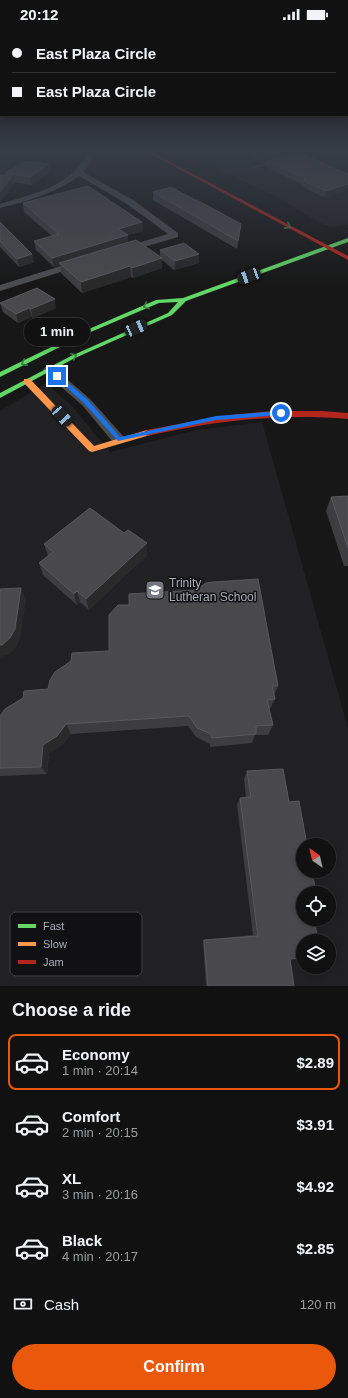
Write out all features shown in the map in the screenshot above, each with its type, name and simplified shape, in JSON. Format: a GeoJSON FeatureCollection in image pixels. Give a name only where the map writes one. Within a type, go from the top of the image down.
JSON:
{"type":"FeatureCollection","features":[{"type":"Feature","properties":{"kind":"main road"},"geometry":{"type":"LineString","coordinates":[[229,195],[348,258]]}},
{"type":"Feature","properties":{"kind":"main road"},"geometry":{"type":"LineString","coordinates":[[331,234],[347,241]]}},
{"type":"Feature","properties":{"kind":"main road"},"geometry":{"type":"LineString","coordinates":[[0,375],[84,333],[158,301],[184,300],[347,241]]}},
{"type":"Feature","properties":{"kind":"main road"},"geometry":{"type":"LineString","coordinates":[[0,396],[86,351],[170,314],[184,300]]}},
{"type":"Feature","properties":{"kind":"main road"},"geometry":{"type":"LineString","coordinates":[[27,381],[92,449],[118,439],[216,418],[281,413],[331,414],[348,416]]}},
{"type":"Feature","properties":{"kind":"street"},"geometry":{"type":"LineString","coordinates":[[0,206],[35,195]]}},
{"type":"Feature","properties":{"kind":"street"},"geometry":{"type":"LineString","coordinates":[[114,253],[175,234],[117,195]]}},
{"type":"Feature","properties":{"kind":"street"},"geometry":{"type":"LineString","coordinates":[[0,288],[91,260]]}},
{"type":"Feature","properties":{"kind":"street"},"geometry":{"type":"LineString","coordinates":[[49,370],[86,402],[118,439]]}},
{"type":"Feature","properties":{"kind":"shaded area"},"geometry":{"type":"Polygon","coordinates":[[[272,195],[348,195],[348,225],[331,227],[320,223],[272,195]]]}},
{"type":"Feature","properties":{"kind":"shaded area","name":"Trinity Lutheran School"},"geometry":{"type":"Polygon","coordinates":[[[46,383],[71,405],[110,452],[196,430],[262,422],[348,728],[348,986],[0,986],[0,411],[46,383]]]}},
{"type":"Feature","properties":{"kind":"building"},"geometry":{"type":"Polygon","coordinates":[[[55,195],[101,195],[142,222],[118,229],[128,235],[52,258],[34,241],[59,234],[23,203],[55,195]]]}},
{"type":"Feature","properties":{"kind":"building"},"geometry":{"type":"Polygon","coordinates":[[[158,195],[185,195],[241,224],[238,241],[158,195]]]}},
{"type":"Feature","properties":{"kind":"building"},"geometry":{"type":"Polygon","coordinates":[[[0,222],[32,254],[17,259],[0,241],[0,222]]]}},
{"type":"Feature","properties":{"kind":"building"},"geometry":{"type":"Polygon","coordinates":[[[136,240],[162,258],[132,268],[130,266],[81,282],[59,263],[136,240]]]}},
{"type":"Feature","properties":{"kind":"building"},"geometry":{"type":"Polygon","coordinates":[[[184,243],[199,254],[175,261],[160,250],[184,243]]]}},
{"type":"Feature","properties":{"kind":"building"},"geometry":{"type":"Polygon","coordinates":[[[37,288],[55,299],[16,314],[0,303],[37,288]]]}},
{"type":"Feature","properties":{"kind":"building"},"geometry":{"type":"Polygon","coordinates":[[[348,496],[348,548],[331,497],[348,496]]]}},
{"type":"Feature","properties":{"kind":"building"},"geometry":{"type":"Polygon","coordinates":[[[90,508],[124,533],[128,530],[147,543],[86,599],[77,591],[74,594],[39,563],[53,552],[44,544],[90,508]]]}},
{"type":"Feature","properties":{"kind":"building"},"geometry":{"type":"Polygon","coordinates":[[[258,579],[278,686],[272,686],[275,699],[267,700],[273,725],[256,726],[256,734],[212,738],[211,734],[197,728],[189,716],[66,724],[57,736],[43,745],[41,767],[0,768],[0,716],[5,709],[23,698],[24,691],[48,689],[50,680],[55,672],[71,661],[72,653],[109,651],[109,615],[118,605],[129,605],[129,594],[196,590],[206,583],[258,579]]]}},
{"type":"Feature","properties":{"kind":"building"},"geometry":{"type":"Polygon","coordinates":[[[21,588],[15,629],[10,638],[0,645],[0,589],[21,588]]]}},
{"type":"Feature","properties":{"kind":"building"},"geometry":{"type":"Polygon","coordinates":[[[283,769],[289,802],[299,801],[306,838],[296,838],[296,878],[313,878],[315,886],[296,886],[296,926],[315,926],[317,934],[296,934],[296,959],[290,959],[294,986],[208,986],[204,940],[258,936],[240,798],[251,797],[247,771],[283,769]]]}},
{"type":"Feature","properties":{"kind":"traffic: fast"},"geometry":{"type":"LineString","coordinates":[[0,375],[84,333],[158,301],[184,300],[348,240]]}},
{"type":"Feature","properties":{"kind":"traffic: fast"},"geometry":{"type":"LineString","coordinates":[[0,396],[73,357],[170,314],[184,300]]}},
{"type":"Feature","properties":{"kind":"traffic: slow"},"geometry":{"type":"LineString","coordinates":[[27,381],[92,449],[147,433]]}},
{"type":"Feature","properties":{"kind":"traffic: jam"},"geometry":{"type":"LineString","coordinates":[[230,195],[348,258]]}},
{"type":"Feature","properties":{"kind":"traffic: jam"},"geometry":{"type":"LineString","coordinates":[[147,433],[197,423],[247,416],[297,413],[348,416]]}},
{"type":"Feature","properties":{"kind":"place","name":"Trinity Lutheran School"},"geometry":{"type":"Point","coordinates":[155,590]}},
{"type":"Feature","properties":{"kind":"route"},"geometry":{"type":"LineString","coordinates":[[57,376],[73,389],[100,416],[118,439],[216,418],[281,413]]}}]}
